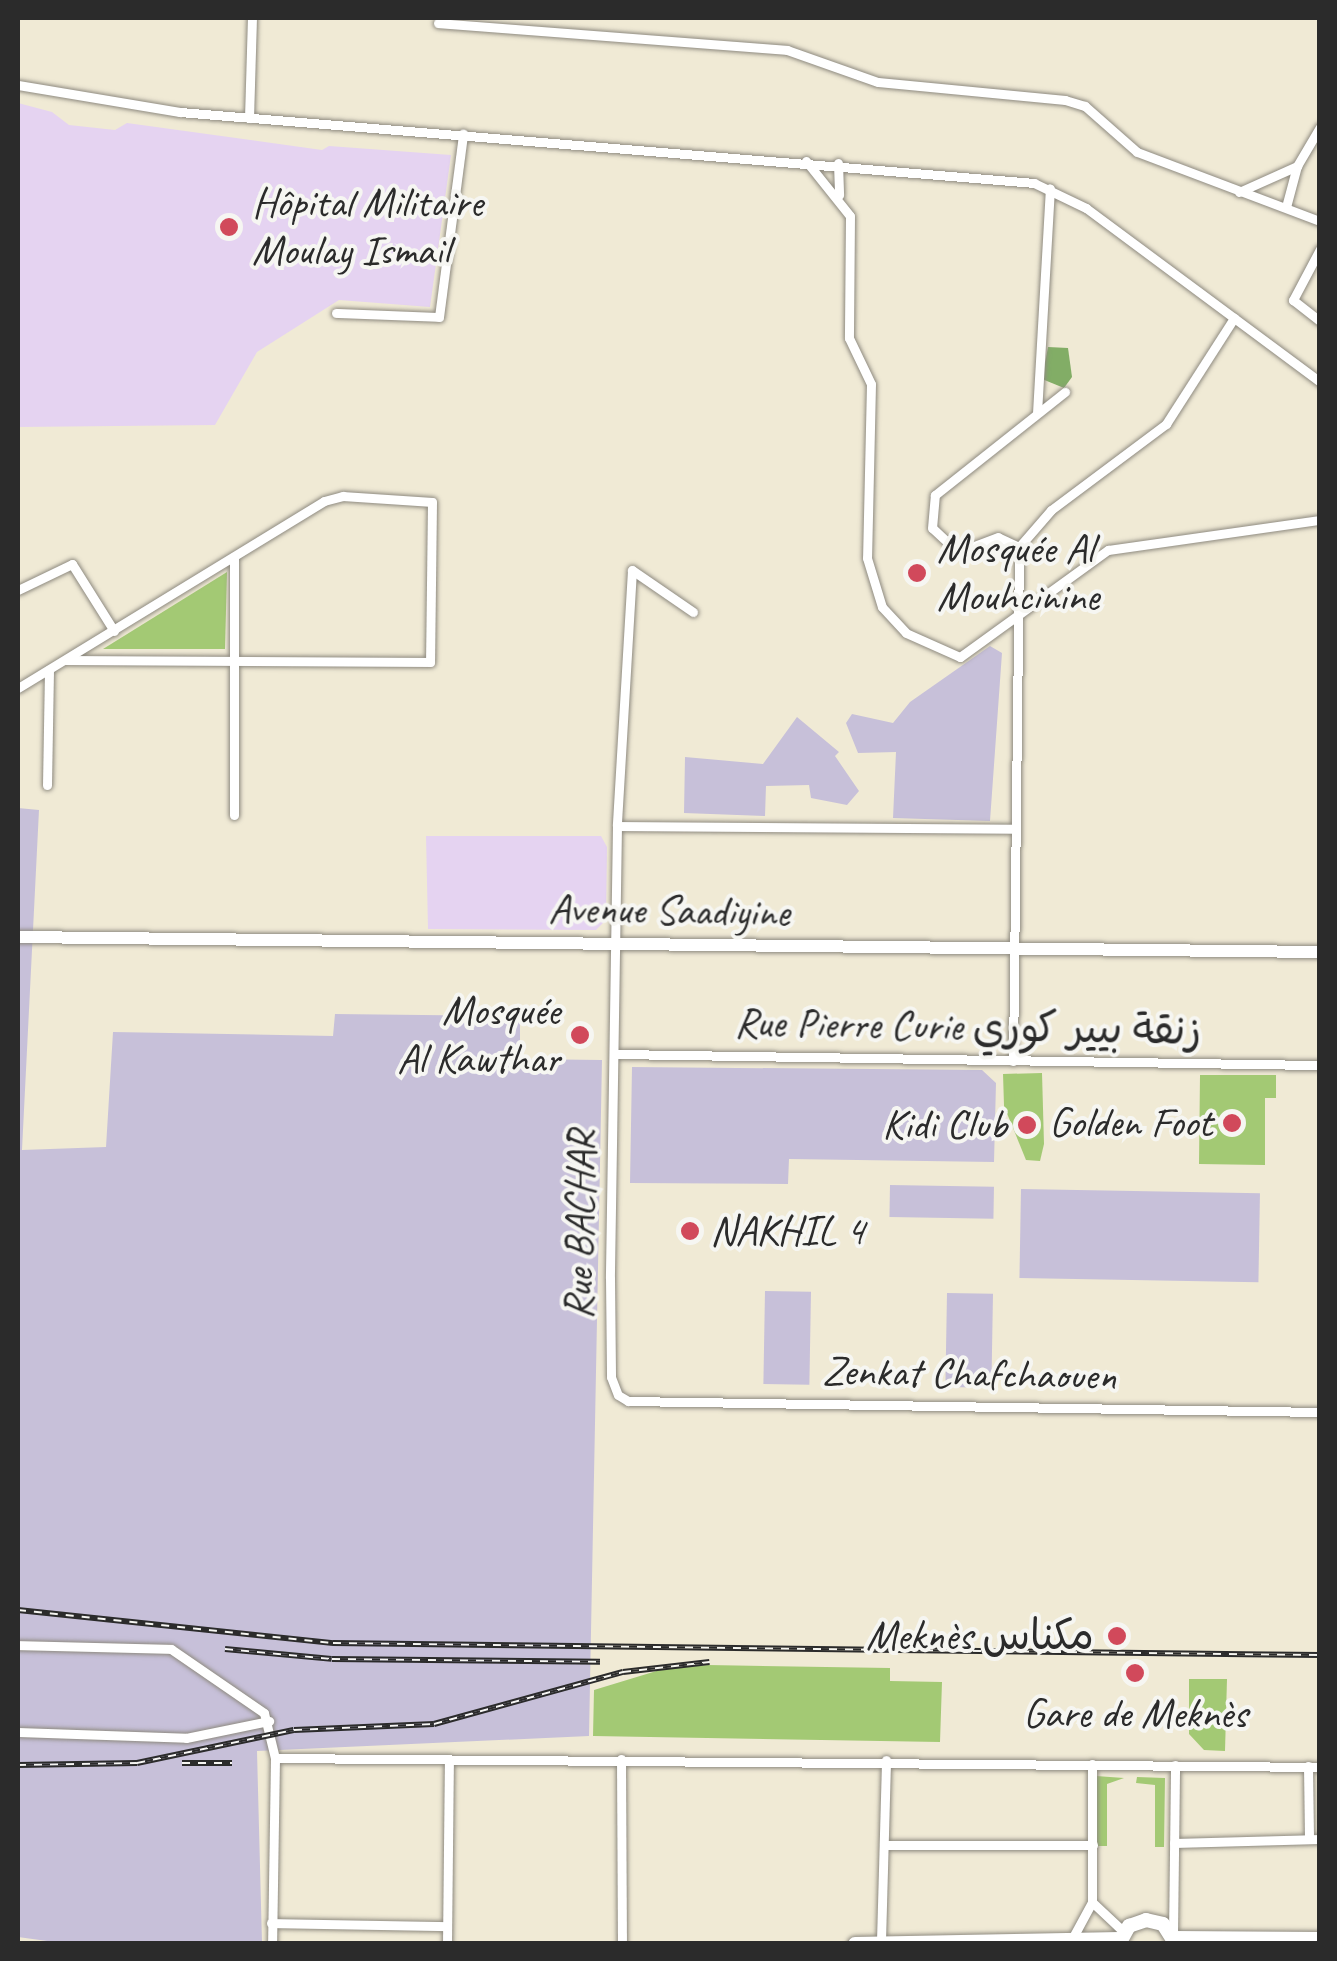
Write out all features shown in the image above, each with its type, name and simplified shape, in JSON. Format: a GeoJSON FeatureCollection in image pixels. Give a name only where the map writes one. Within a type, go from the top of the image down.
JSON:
{"type":"FeatureCollection","features":[{"type":"Feature","properties":{"kind":"main road","name":"Avenue Saadiyine"},"geometry":{"type":"LineString","coordinates":[[18,937],[1320,952]]}},
{"type":"Feature","properties":{"kind":"main road"},"geometry":{"type":"LineString","coordinates":[[855,1944],[1121,1938],[1137,1922],[1154,1921],[1174,1941],[1320,1939]]}},
{"type":"Feature","properties":{"kind":"street"},"geometry":{"type":"LineString","coordinates":[[249,118],[252,18]]}},
{"type":"Feature","properties":{"kind":"street"},"geometry":{"type":"LineString","coordinates":[[438,23],[786,50],[878,82],[1065,100],[1085,106],[1137,152],[1320,222]]}},
{"type":"Feature","properties":{"kind":"street"},"geometry":{"type":"LineString","coordinates":[[18,85],[90,100],[249,118],[838,163],[1050,188],[1320,382]]}},
{"type":"Feature","properties":{"kind":"street"},"geometry":{"type":"LineString","coordinates":[[1286,207],[1297,166],[1320,127]]}},
{"type":"Feature","properties":{"kind":"street"},"geometry":{"type":"LineString","coordinates":[[336,313],[439,317],[462,134]]}},
{"type":"Feature","properties":{"kind":"street"},"geometry":{"type":"LineString","coordinates":[[806,161],[839,195]]}},
{"type":"Feature","properties":{"kind":"street"},"geometry":{"type":"LineString","coordinates":[[838,163],[839,195],[852,232],[850,346],[871,384],[864,489],[872,584],[906,633],[960,657],[1089,560],[1126,544],[1320,520]]}},
{"type":"Feature","properties":{"kind":"street"},"geometry":{"type":"LineString","coordinates":[[1238,192],[1297,166]]}},
{"type":"Feature","properties":{"kind":"street"},"geometry":{"type":"LineString","coordinates":[[1037,413],[1050,188]]}},
{"type":"Feature","properties":{"kind":"street"},"geometry":{"type":"LineString","coordinates":[[1320,249],[1293,300],[1320,320]]}},
{"type":"Feature","properties":{"kind":"street"},"geometry":{"type":"LineString","coordinates":[[1013,1061],[1011,830],[1019,547],[1051,510],[1166,424],[1234,318]]}},
{"type":"Feature","properties":{"kind":"street"},"geometry":{"type":"LineString","coordinates":[[1019,547],[998,538],[958,552],[932,528],[935,495],[1064,392]]}},
{"type":"Feature","properties":{"kind":"street"},"geometry":{"type":"LineString","coordinates":[[18,688],[324,501],[343,496],[432,502],[430,662],[66,660]]}},
{"type":"Feature","properties":{"kind":"street"},"geometry":{"type":"LineString","coordinates":[[234,557],[234,815]]}},
{"type":"Feature","properties":{"kind":"street"},"geometry":{"type":"LineString","coordinates":[[18,590],[72,564],[114,631]]}},
{"type":"Feature","properties":{"kind":"street","name":"Rue BACHAR"},"geometry":{"type":"LineString","coordinates":[[618,1395],[610,1377],[617,826],[632,570],[693,612]]}},
{"type":"Feature","properties":{"kind":"street"},"geometry":{"type":"LineString","coordinates":[[47,786],[50,670]]}},
{"type":"Feature","properties":{"kind":"street"},"geometry":{"type":"LineString","coordinates":[[617,826],[1011,830]]}},
{"type":"Feature","properties":{"kind":"street","name":"Rue Pierre Curie زنقة بيير كوري"},"geometry":{"type":"LineString","coordinates":[[616,1054],[1320,1065]]}},
{"type":"Feature","properties":{"kind":"street","name":"Zenkat Chafchaouen"},"geometry":{"type":"LineString","coordinates":[[618,1395],[628,1400],[1320,1412]]}},
{"type":"Feature","properties":{"kind":"street"},"geometry":{"type":"LineString","coordinates":[[18,1645],[171,1649],[255,1704],[268,1721],[275,1758],[272,1944]]}},
{"type":"Feature","properties":{"kind":"street"},"geometry":{"type":"LineString","coordinates":[[18,1732],[172,1738],[268,1721]]}},
{"type":"Feature","properties":{"kind":"street"},"geometry":{"type":"LineString","coordinates":[[275,1758],[1320,1766]]}},
{"type":"Feature","properties":{"kind":"street"},"geometry":{"type":"LineString","coordinates":[[446,1944],[449,1759]]}},
{"type":"Feature","properties":{"kind":"street"},"geometry":{"type":"LineString","coordinates":[[620,1760],[622,1944]]}},
{"type":"Feature","properties":{"kind":"street"},"geometry":{"type":"LineString","coordinates":[[881,1941],[886,1760]]}},
{"type":"Feature","properties":{"kind":"street"},"geometry":{"type":"LineString","coordinates":[[1071,1940],[1092,1902],[1092,1764]]}},
{"type":"Feature","properties":{"kind":"street"},"geometry":{"type":"LineString","coordinates":[[1174,1765],[1174,1941]]}},
{"type":"Feature","properties":{"kind":"street"},"geometry":{"type":"LineString","coordinates":[[1174,1843],[1314,1839],[1308,1766]]}},
{"type":"Feature","properties":{"kind":"street"},"geometry":{"type":"LineString","coordinates":[[886,1845],[1093,1845]]}},
{"type":"Feature","properties":{"kind":"street"},"geometry":{"type":"LineString","coordinates":[[1092,1902],[1121,1938]]}},
{"type":"Feature","properties":{"kind":"street"},"geometry":{"type":"LineString","coordinates":[[271,1923],[447,1926]]}},
{"type":"Feature","properties":{"kind":"shaded area","name":"Hôpital Militaire Moulay Ismail"},"geometry":{"type":"Polygon","coordinates":[[[18,103],[52,112],[69,125],[115,130],[127,123],[322,150],[329,146],[451,155],[430,307],[339,300],[257,352],[215,425],[18,427],[18,103]]]}},
{"type":"Feature","properties":{"kind":"shaded area"},"geometry":{"type":"Polygon","coordinates":[[[990,646],[1002,653],[990,821],[893,818],[896,752],[858,753],[846,723],[852,714],[893,723],[910,702],[990,646]]]}},
{"type":"Feature","properties":{"kind":"shaded area"},"geometry":{"type":"Polygon","coordinates":[[[797,717],[839,752],[835,756],[859,791],[847,805],[811,798],[809,785],[766,786],[765,816],[684,813],[685,757],[763,764],[797,717]]]}},
{"type":"Feature","properties":{"kind":"shaded area"},"geometry":{"type":"Polygon","coordinates":[[[18,808],[39,810],[22,1150],[106,1147],[113,1032],[333,1036],[335,1014],[520,1016],[520,1059],[602,1060],[589,1736],[257,1751],[262,1943],[69,1944],[18,1937],[18,808]]]}},
{"type":"Feature","properties":{"kind":"shaded area"},"geometry":{"type":"Polygon","coordinates":[[[426,836],[601,836],[607,847],[606,920],[596,930],[428,929],[426,836]]]}},
{"type":"Feature","properties":{"kind":"shaded area"},"geometry":{"type":"Polygon","coordinates":[[[632,1067],[982,1070],[996,1083],[994,1162],[789,1159],[788,1184],[630,1183],[632,1067]]]}},
{"type":"Feature","properties":{"kind":"shaded area"},"geometry":{"type":"Polygon","coordinates":[[[890,1185],[994,1187],[993,1219],[889,1217],[890,1185]]]}},
{"type":"Feature","properties":{"kind":"shaded area"},"geometry":{"type":"Polygon","coordinates":[[[1021,1189],[1260,1193],[1258,1282],[1019,1278],[1021,1189]]]}},
{"type":"Feature","properties":{"kind":"shaded area"},"geometry":{"type":"Polygon","coordinates":[[[765,1291],[811,1292],[809,1385],[763,1384],[765,1291]]]}},
{"type":"Feature","properties":{"kind":"shaded area"},"geometry":{"type":"Polygon","coordinates":[[[947,1293],[993,1294],[991,1388],[945,1387],[947,1293]]]}},
{"type":"Feature","properties":{"kind":"green space"},"geometry":{"type":"Polygon","coordinates":[[[1048,347],[1068,348],[1072,377],[1064,388],[1042,379],[1048,347]]]}},
{"type":"Feature","properties":{"kind":"green space"},"geometry":{"type":"Polygon","coordinates":[[[227,572],[225,649],[103,649],[227,572]]]}},
{"type":"Feature","properties":{"kind":"green space","name":"Kidi Club"},"geometry":{"type":"Polygon","coordinates":[[[1042,1073],[1044,1144],[1040,1161],[1026,1160],[1004,1106],[1003,1074],[1042,1073]]]}},
{"type":"Feature","properties":{"kind":"green space","name":"Golden Foot"},"geometry":{"type":"Polygon","coordinates":[[[1200,1075],[1276,1075],[1276,1098],[1265,1098],[1265,1165],[1199,1164],[1200,1075]]]}},
{"type":"Feature","properties":{"kind":"green space"},"geometry":{"type":"Polygon","coordinates":[[[708,1665],[890,1668],[890,1681],[942,1682],[940,1742],[593,1736],[594,1690],[663,1669],[708,1665]]]}},
{"type":"Feature","properties":{"kind":"green space"},"geometry":{"type":"Polygon","coordinates":[[[1189,1679],[1227,1679],[1225,1751],[1204,1750],[1189,1734],[1189,1679]]]}},
{"type":"Feature","properties":{"kind":"green space"},"geometry":{"type":"Polygon","coordinates":[[[1096,1776],[1124,1778],[1107,1784],[1107,1846],[1096,1846],[1096,1776]]]}},
{"type":"Feature","properties":{"kind":"green space"},"geometry":{"type":"Polygon","coordinates":[[[1137,1777],[1165,1778],[1164,1847],[1155,1847],[1155,1785],[1136,1783],[1137,1777]]]}},
{"type":"Feature","properties":{"kind":"railway"},"geometry":{"type":"LineString","coordinates":[[18,1610],[333,1643],[1320,1655]]}},
{"type":"Feature","properties":{"kind":"railway"},"geometry":{"type":"LineString","coordinates":[[225,1649],[332,1659],[600,1662]]}},
{"type":"Feature","properties":{"kind":"railway"},"geometry":{"type":"LineString","coordinates":[[18,1765],[137,1763],[294,1730],[434,1724],[623,1672],[709,1662]]}},
{"type":"Feature","properties":{"kind":"railway"},"geometry":{"type":"LineString","coordinates":[[182,1763],[232,1763]]}},
{"type":"Feature","properties":{"kind":"place","name":"Hôpital Militaire Moulay Ismail"},"geometry":{"type":"Point","coordinates":[229,227]}},
{"type":"Feature","properties":{"kind":"place","name":"Mosquée Al Mouhcinine"},"geometry":{"type":"Point","coordinates":[917,573]}},
{"type":"Feature","properties":{"kind":"place","name":"Mosquée Al Kawthar"},"geometry":{"type":"Point","coordinates":[580,1035]}},
{"type":"Feature","properties":{"kind":"place","name":"Golden Foot"},"geometry":{"type":"Point","coordinates":[1232,1123]}},
{"type":"Feature","properties":{"kind":"place","name":"Kidi Club"},"geometry":{"type":"Point","coordinates":[1027,1125]}},
{"type":"Feature","properties":{"kind":"place","name":"NAKHIL 4"},"geometry":{"type":"Point","coordinates":[690,1231]}},
{"type":"Feature","properties":{"kind":"place","name":"Meknès مكناس"},"geometry":{"type":"Point","coordinates":[1117,1636]}},
{"type":"Feature","properties":{"kind":"place","name":"Gare de Meknès"},"geometry":{"type":"Point","coordinates":[1135,1673]}}]}
